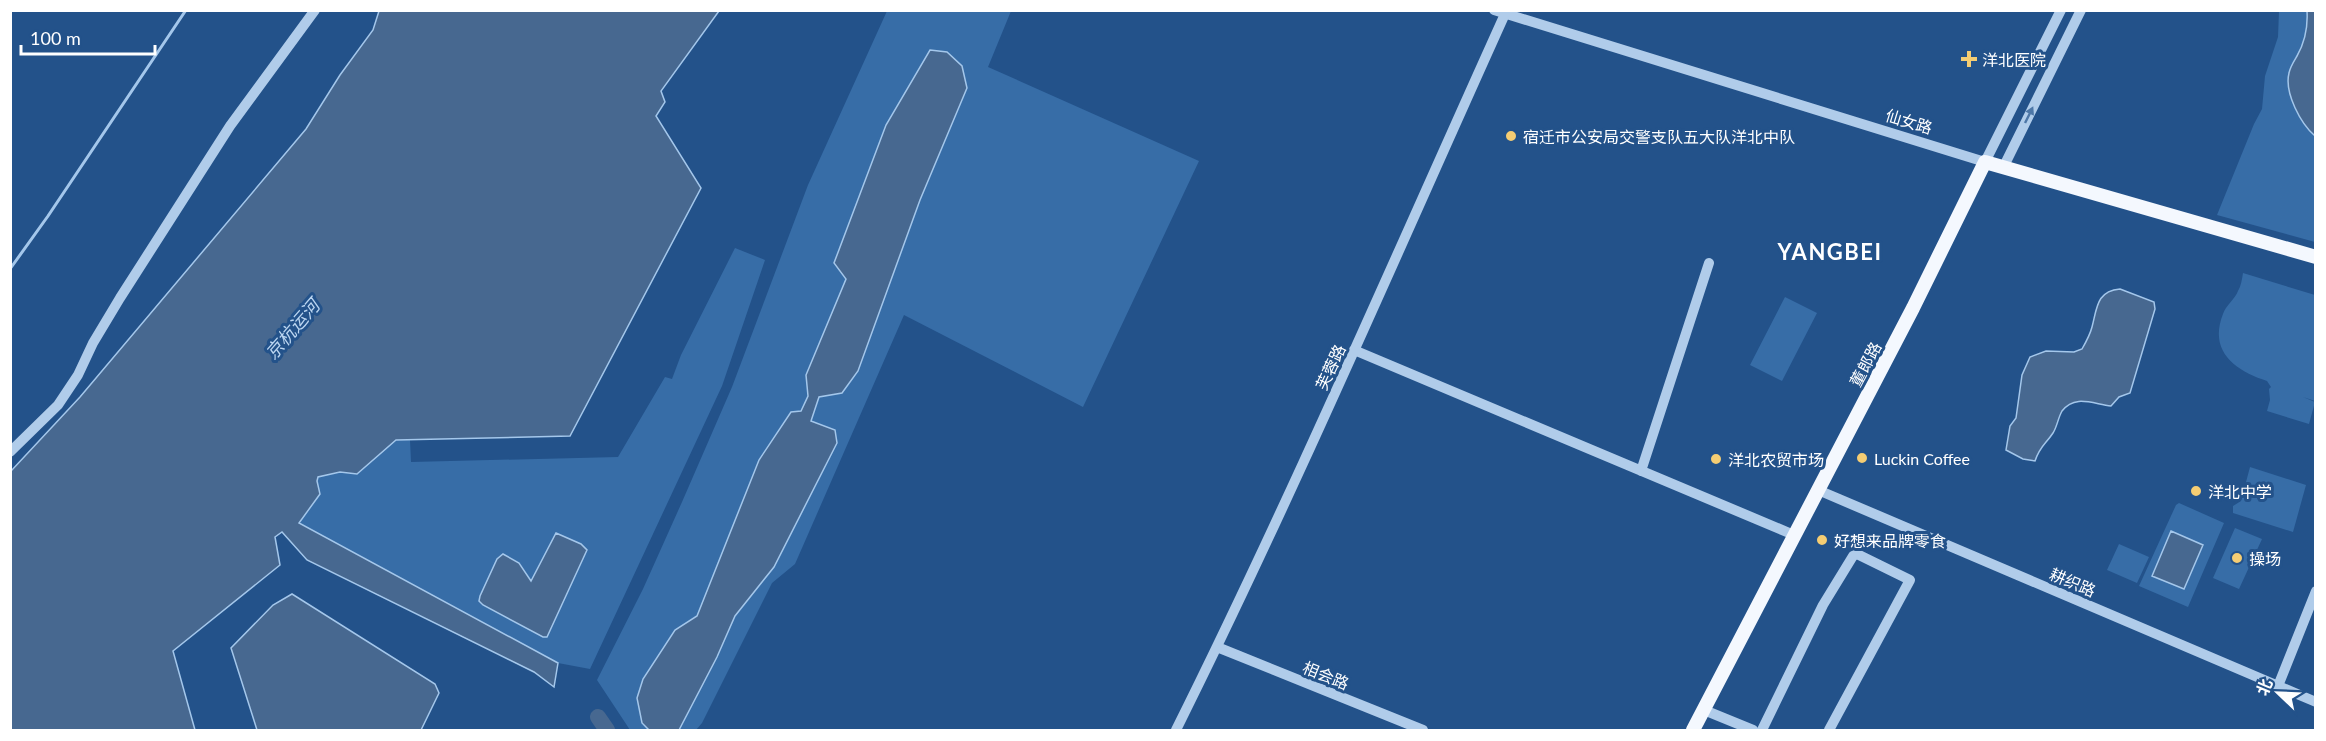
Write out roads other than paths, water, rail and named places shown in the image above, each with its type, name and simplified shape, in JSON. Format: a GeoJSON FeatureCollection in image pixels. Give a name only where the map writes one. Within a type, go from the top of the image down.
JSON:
{"type":"FeatureCollection","features":[{"type":"Feature","properties":{"kind":"main road","name":"仙女路"},"geometry":{"type":"LineString","coordinates":[[1985,162],[2316,257]]}},
{"type":"Feature","properties":{"kind":"main road","name":"董郎路"},"geometry":{"type":"LineString","coordinates":[[1693,730],[1913,308],[1985,162]]}},
{"type":"Feature","properties":{"kind":"street"},"geometry":{"type":"LineString","coordinates":[[10,452],[58,405],[78,375],[93,343],[115,307],[230,126],[315,10]]}},
{"type":"Feature","properties":{"kind":"street","name":"董郎路"},"geometry":{"type":"LineString","coordinates":[[1985,162],[2061,10]]}},
{"type":"Feature","properties":{"kind":"street"},"geometry":{"type":"LineString","coordinates":[[2003,168],[2081,10]]}},
{"type":"Feature","properties":{"kind":"street","name":"仙女路"},"geometry":{"type":"LineString","coordinates":[[1500,12],[1985,162]]}},
{"type":"Feature","properties":{"kind":"street","name":"芙蓉路"},"geometry":{"type":"LineString","coordinates":[[1176,730],[1217,647],[1354,350],[1500,12]]}},
{"type":"Feature","properties":{"kind":"street"},"geometry":{"type":"LineString","coordinates":[[1641,471],[1709,263]]}},
{"type":"Feature","properties":{"kind":"street"},"geometry":{"type":"LineString","coordinates":[[1354,350],[1794,535]]}},
{"type":"Feature","properties":{"kind":"street","name":"耕织路"},"geometry":{"type":"LineString","coordinates":[[1818,490],[2316,702]]}},
{"type":"Feature","properties":{"kind":"street"},"geometry":{"type":"LineString","coordinates":[[1762,730],[1822,606],[1853,556],[1857,554],[1910,580],[1829,730]]}},
{"type":"Feature","properties":{"kind":"street"},"geometry":{"type":"LineString","coordinates":[[2278,686],[2316,591]]}},
{"type":"Feature","properties":{"kind":"street","name":"相会路"},"geometry":{"type":"LineString","coordinates":[[1217,647],[1423,730]]}},
{"type":"Feature","properties":{"kind":"street"},"geometry":{"type":"LineString","coordinates":[[1704,710],[1753,730]]}},
{"type":"Feature","properties":{"kind":"water","name":"京杭运河"},"geometry":{"type":"Polygon","coordinates":[[[379,11],[719,11],[661,91],[665,102],[656,116],[701,188],[570,436],[396,440],[357,474],[340,472],[318,477],[320,494],[299,523],[558,663],[554,687],[534,672],[307,560],[282,532],[275,537],[280,565],[173,651],[195,730],[11,730],[11,471],[80,397],[306,129],[340,75],[373,30],[379,11]]]}},
{"type":"Feature","properties":{"kind":"water"},"geometry":{"type":"Polygon","coordinates":[[[2307,11],[2315,11],[2315,136],[2304,124],[2295,108],[2288,81],[2290,69],[2304,40],[2307,11]]]}},
{"type":"Feature","properties":{"kind":"water"},"geometry":{"type":"Polygon","coordinates":[[[930,50],[947,52],[962,66],[967,88],[920,200],[858,371],[842,393],[819,397],[811,421],[835,430],[837,443],[774,567],[735,616],[717,657],[679,730],[649,730],[642,723],[637,698],[643,679],[675,630],[697,616],[759,460],[791,412],[801,411],[808,396],[806,375],[846,279],[834,263],[886,125],[930,50]]]}},
{"type":"Feature","properties":{"kind":"water"},"geometry":{"type":"Polygon","coordinates":[[[2120,289],[2154,302],[2155,309],[2130,393],[2119,397],[2111,406],[2078,401],[2067,406],[2062,411],[2054,431],[2035,461],[2023,459],[2006,450],[2010,426],[2016,418],[2022,375],[2030,357],[2046,351],[2074,352],[2082,349],[2102,297],[2112,290],[2120,289]]]}},
{"type":"Feature","properties":{"kind":"water"},"geometry":{"type":"Polygon","coordinates":[[[2171,531],[2203,545],[2184,589],[2152,576],[2171,531]]]}},
{"type":"Feature","properties":{"kind":"water"},"geometry":{"type":"Polygon","coordinates":[[[556,533],[581,544],[587,550],[547,637],[543,637],[479,601],[497,559],[503,554],[519,563],[531,581],[556,533]]]}},
{"type":"Feature","properties":{"kind":"water"},"geometry":{"type":"Polygon","coordinates":[[[292,594],[435,684],[439,693],[421,730],[257,730],[231,648],[273,605],[292,594]]]}},
{"type":"Feature","properties":{"kind":"waterway"},"geometry":{"type":"LineString","coordinates":[[10,269],[186,10]]}},
{"type":"Feature","properties":{"kind":"waterway"},"geometry":{"type":"LineString","coordinates":[[598,717],[607,730]]}},
{"type":"Feature","properties":{"kind":"place","name":"洋北医院"},"geometry":{"type":"Point","coordinates":[1969,59]}},
{"type":"Feature","properties":{"kind":"place","name":"宿迁市公安局交警支队五大队洋北中队"},"geometry":{"type":"Point","coordinates":[1511,136]}},
{"type":"Feature","properties":{"kind":"place","name":"Luckin Coffee"},"geometry":{"type":"Point","coordinates":[1862,458]}},
{"type":"Feature","properties":{"kind":"place","name":"洋北农贸市场"},"geometry":{"type":"Point","coordinates":[1716,459]}},
{"type":"Feature","properties":{"kind":"place","name":"洋北中学"},"geometry":{"type":"Point","coordinates":[2196,491]}},
{"type":"Feature","properties":{"kind":"place","name":"好想来品牌零食"},"geometry":{"type":"Point","coordinates":[1822,540]}},
{"type":"Feature","properties":{"kind":"place","name":"操场"},"geometry":{"type":"Point","coordinates":[2237,558]}},
{"type":"Feature","properties":{"kind":"district","name":"YANGBEI"},"geometry":{"type":"Point","coordinates":[1830,251]}}]}
